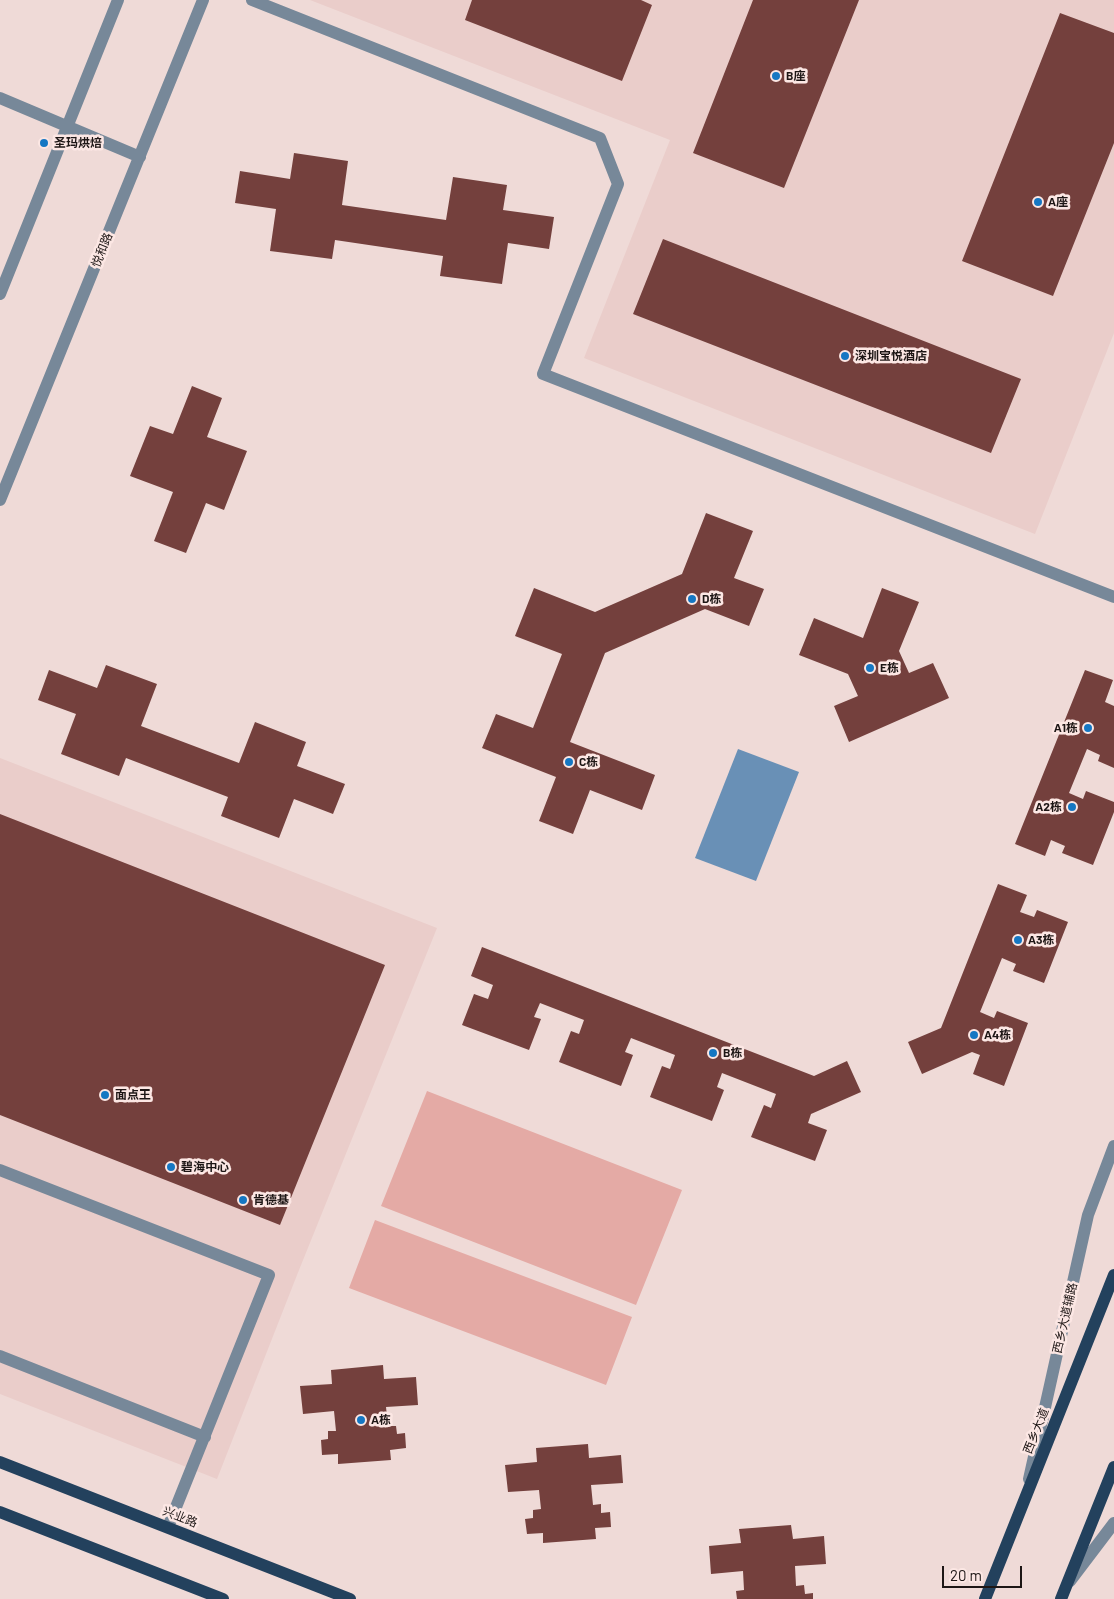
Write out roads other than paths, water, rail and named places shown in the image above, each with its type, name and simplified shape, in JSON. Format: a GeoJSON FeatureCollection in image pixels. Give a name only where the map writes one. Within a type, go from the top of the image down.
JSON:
{"type":"FeatureCollection","features":[{"type":"Feature","properties":{"kind":"main road","name":"西乡大道"},"geometry":{"type":"LineString","coordinates":[[985,1599],[1114,1275]]}},
{"type":"Feature","properties":{"kind":"main road","name":"兴业路"},"geometry":{"type":"LineString","coordinates":[[0,1462],[350,1599]]}},
{"type":"Feature","properties":{"kind":"main road"},"geometry":{"type":"LineString","coordinates":[[1063,1593],[1114,1467]]}},
{"type":"Feature","properties":{"kind":"main road"},"geometry":{"type":"LineString","coordinates":[[0,1512],[223,1599]]}},
{"type":"Feature","properties":{"kind":"street"},"geometry":{"type":"LineString","coordinates":[[0,294],[118,0]]}},
{"type":"Feature","properties":{"kind":"street","name":"悦和路"},"geometry":{"type":"LineString","coordinates":[[0,500],[203,0]]}},
{"type":"Feature","properties":{"kind":"street"},"geometry":{"type":"LineString","coordinates":[[252,0],[600,138],[618,184],[543,374],[1114,597]]}},
{"type":"Feature","properties":{"kind":"street"},"geometry":{"type":"LineString","coordinates":[[0,98],[140,156]]}},
{"type":"Feature","properties":{"kind":"street","name":"西乡大道辅路"},"geometry":{"type":"LineString","coordinates":[[1026,1494],[1088,1215],[1114,1146]]}},
{"type":"Feature","properties":{"kind":"street"},"geometry":{"type":"LineString","coordinates":[[0,1170],[269,1275],[168,1527]]}},
{"type":"Feature","properties":{"kind":"street"},"geometry":{"type":"LineString","coordinates":[[0,1356],[205,1437]]}},
{"type":"Feature","properties":{"kind":"street"},"geometry":{"type":"LineString","coordinates":[[1063,1593],[1114,1523]]}},
{"type":"Feature","properties":{"kind":"water"},"geometry":{"type":"Polygon","coordinates":[[[738,749],[799,772],[756,881],[695,858],[738,749]]]}},
{"type":"Feature","properties":{"kind":"place","name":"B座"},"geometry":{"type":"Point","coordinates":[776,76]}},
{"type":"Feature","properties":{"kind":"place","name":"圣玛烘焙"},"geometry":{"type":"Point","coordinates":[44,143]}},
{"type":"Feature","properties":{"kind":"place","name":"A座"},"geometry":{"type":"Point","coordinates":[1038,202]}},
{"type":"Feature","properties":{"kind":"place","name":"深圳宝悦酒店"},"geometry":{"type":"Point","coordinates":[845,356]}},
{"type":"Feature","properties":{"kind":"place","name":"D栋"},"geometry":{"type":"Point","coordinates":[692,599]}},
{"type":"Feature","properties":{"kind":"place","name":"E栋"},"geometry":{"type":"Point","coordinates":[870,668]}},
{"type":"Feature","properties":{"kind":"place","name":"A1栋"},"geometry":{"type":"Point","coordinates":[1088,728]}},
{"type":"Feature","properties":{"kind":"place","name":"C栋"},"geometry":{"type":"Point","coordinates":[569,762]}},
{"type":"Feature","properties":{"kind":"place","name":"A2栋"},"geometry":{"type":"Point","coordinates":[1072,807]}},
{"type":"Feature","properties":{"kind":"place","name":"A3栋"},"geometry":{"type":"Point","coordinates":[1018,940]}},
{"type":"Feature","properties":{"kind":"place","name":"A4栋"},"geometry":{"type":"Point","coordinates":[974,1035]}},
{"type":"Feature","properties":{"kind":"place","name":"B栋"},"geometry":{"type":"Point","coordinates":[713,1053]}},
{"type":"Feature","properties":{"kind":"place","name":"面点王"},"geometry":{"type":"Point","coordinates":[105,1095]}},
{"type":"Feature","properties":{"kind":"place","name":"碧海中心"},"geometry":{"type":"Point","coordinates":[171,1167]}},
{"type":"Feature","properties":{"kind":"place","name":"肯德基"},"geometry":{"type":"Point","coordinates":[243,1200]}},
{"type":"Feature","properties":{"kind":"place","name":"A栋"},"geometry":{"type":"Point","coordinates":[361,1420]}}]}
